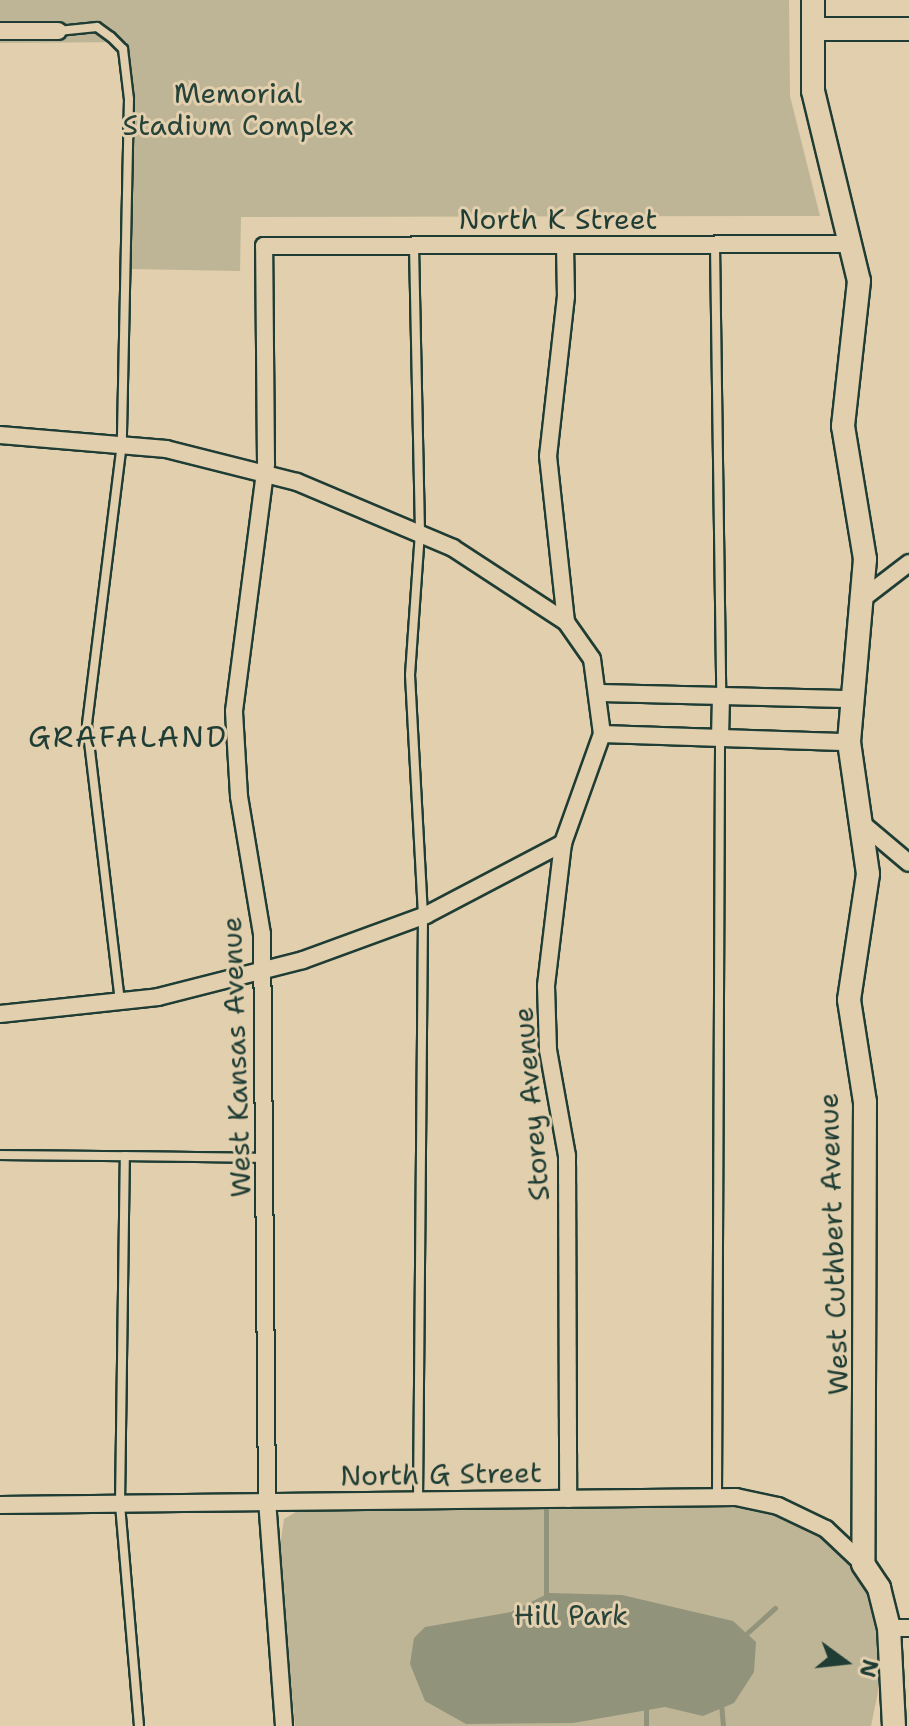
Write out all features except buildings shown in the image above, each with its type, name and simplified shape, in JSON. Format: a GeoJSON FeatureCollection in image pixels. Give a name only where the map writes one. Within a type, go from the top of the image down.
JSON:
{"type":"FeatureCollection","features":[{"type":"Feature","properties":{"kind":"street","name":"West Cuthbert Avenue"},"geometry":{"type":"LineString","coordinates":[[813,0],[813,91],[859,281],[843,426],[866,596],[849,742],[865,826],[868,874],[849,1000],[865,1102],[863,1564],[899,1628],[893,1725]]}},
{"type":"Feature","properties":{"kind":"street"},"geometry":{"type":"LineString","coordinates":[[813,29],[909,29]]}},
{"type":"Feature","properties":{"kind":"street"},"geometry":{"type":"LineString","coordinates":[[0,31],[58,31]]}},
{"type":"Feature","properties":{"kind":"street","name":"North K Street"},"geometry":{"type":"LineString","coordinates":[[264,246],[852,244]]}},
{"type":"Feature","properties":{"kind":"street","name":"Storey Avenue"},"geometry":{"type":"LineString","coordinates":[[565,245],[566,296],[548,456],[566,622],[592,659],[601,693],[602,734],[563,843],[545,1025],[567,1156],[568,1499]]}},
{"type":"Feature","properties":{"kind":"street","name":"West Kansas Avenue"},"geometry":{"type":"LineString","coordinates":[[264,246],[265,473],[234,711],[263,971],[267,1502],[284,1726]]}},
{"type":"Feature","properties":{"kind":"street"},"geometry":{"type":"LineString","coordinates":[[0,435],[122,443],[265,473],[420,532],[566,622]]}},
{"type":"Feature","properties":{"kind":"street"},"geometry":{"type":"LineString","coordinates":[[866,596],[909,563]]}},
{"type":"Feature","properties":{"kind":"street"},"geometry":{"type":"LineString","coordinates":[[601,693],[854,699]]}},
{"type":"Feature","properties":{"kind":"street"},"geometry":{"type":"LineString","coordinates":[[720,738],[721,696]]}},
{"type":"Feature","properties":{"kind":"street"},"geometry":{"type":"LineString","coordinates":[[602,734],[849,742]]}},
{"type":"Feature","properties":{"kind":"street"},"geometry":{"type":"LineString","coordinates":[[865,826],[909,863]]}},
{"type":"Feature","properties":{"kind":"street"},"geometry":{"type":"LineString","coordinates":[[0,1014],[121,1003],[263,971],[423,916],[563,843]]}},
{"type":"Feature","properties":{"kind":"street","name":"North G Street"},"geometry":{"type":"LineString","coordinates":[[0,1505],[717,1496],[794,1512],[826,1529],[863,1564]]}},
{"type":"Feature","properties":{"kind":"lane"},"geometry":{"type":"LineString","coordinates":[[58,31],[97,27],[123,49],[129,99],[122,443],[87,725],[121,1003]]}},
{"type":"Feature","properties":{"kind":"lane"},"geometry":{"type":"LineString","coordinates":[[715,245],[721,696]]}},
{"type":"Feature","properties":{"kind":"lane"},"geometry":{"type":"LineString","coordinates":[[414,246],[420,532],[410,675],[423,916],[418,1500]]}},
{"type":"Feature","properties":{"kind":"lane"},"geometry":{"type":"LineString","coordinates":[[717,1496],[720,738]]}},
{"type":"Feature","properties":{"kind":"lane"},"geometry":{"type":"LineString","coordinates":[[0,1155],[266,1158]]}},
{"type":"Feature","properties":{"kind":"lane"},"geometry":{"type":"LineString","coordinates":[[125,1156],[120,1504],[139,1726]]}},
{"type":"Feature","properties":{"kind":"green space","name":"Memorial Stadium Complex"},"geometry":{"type":"Polygon","coordinates":[[[0,0],[789,0],[790,96],[820,216],[241,217],[240,271],[131,269],[127,42],[0,43],[0,0]]]}},
{"type":"Feature","properties":{"kind":"green space","name":"Hill Park"},"geometry":{"type":"Polygon","coordinates":[[[315,1501],[754,1505],[819,1533],[859,1575],[878,1622],[879,1687],[871,1726],[295,1726],[279,1554],[284,1519],[315,1501]]]}},
{"type":"Feature","properties":{"kind":"shaded area"},"geometry":{"type":"Polygon","coordinates":[[[549,1593],[622,1595],[733,1621],[756,1642],[754,1672],[734,1703],[703,1716],[665,1707],[573,1723],[466,1724],[425,1701],[410,1664],[414,1638],[425,1627],[511,1612],[549,1593]]]}},
{"type":"Feature","properties":{"kind":"waterway"},"geometry":{"type":"LineString","coordinates":[[546,1501],[546,1599]]}},
{"type":"Feature","properties":{"kind":"waterway"},"geometry":{"type":"LineString","coordinates":[[746,1634],[775,1608]]}},
{"type":"Feature","properties":{"kind":"waterway"},"geometry":{"type":"LineString","coordinates":[[721,1703],[723,1726]]}},
{"type":"Feature","properties":{"kind":"waterway"},"geometry":{"type":"LineString","coordinates":[[646,1707],[646,1726]]}},
{"type":"Feature","properties":{"kind":"district","name":"GRAFALAND"},"geometry":{"type":"Point","coordinates":[128,737]}}]}
